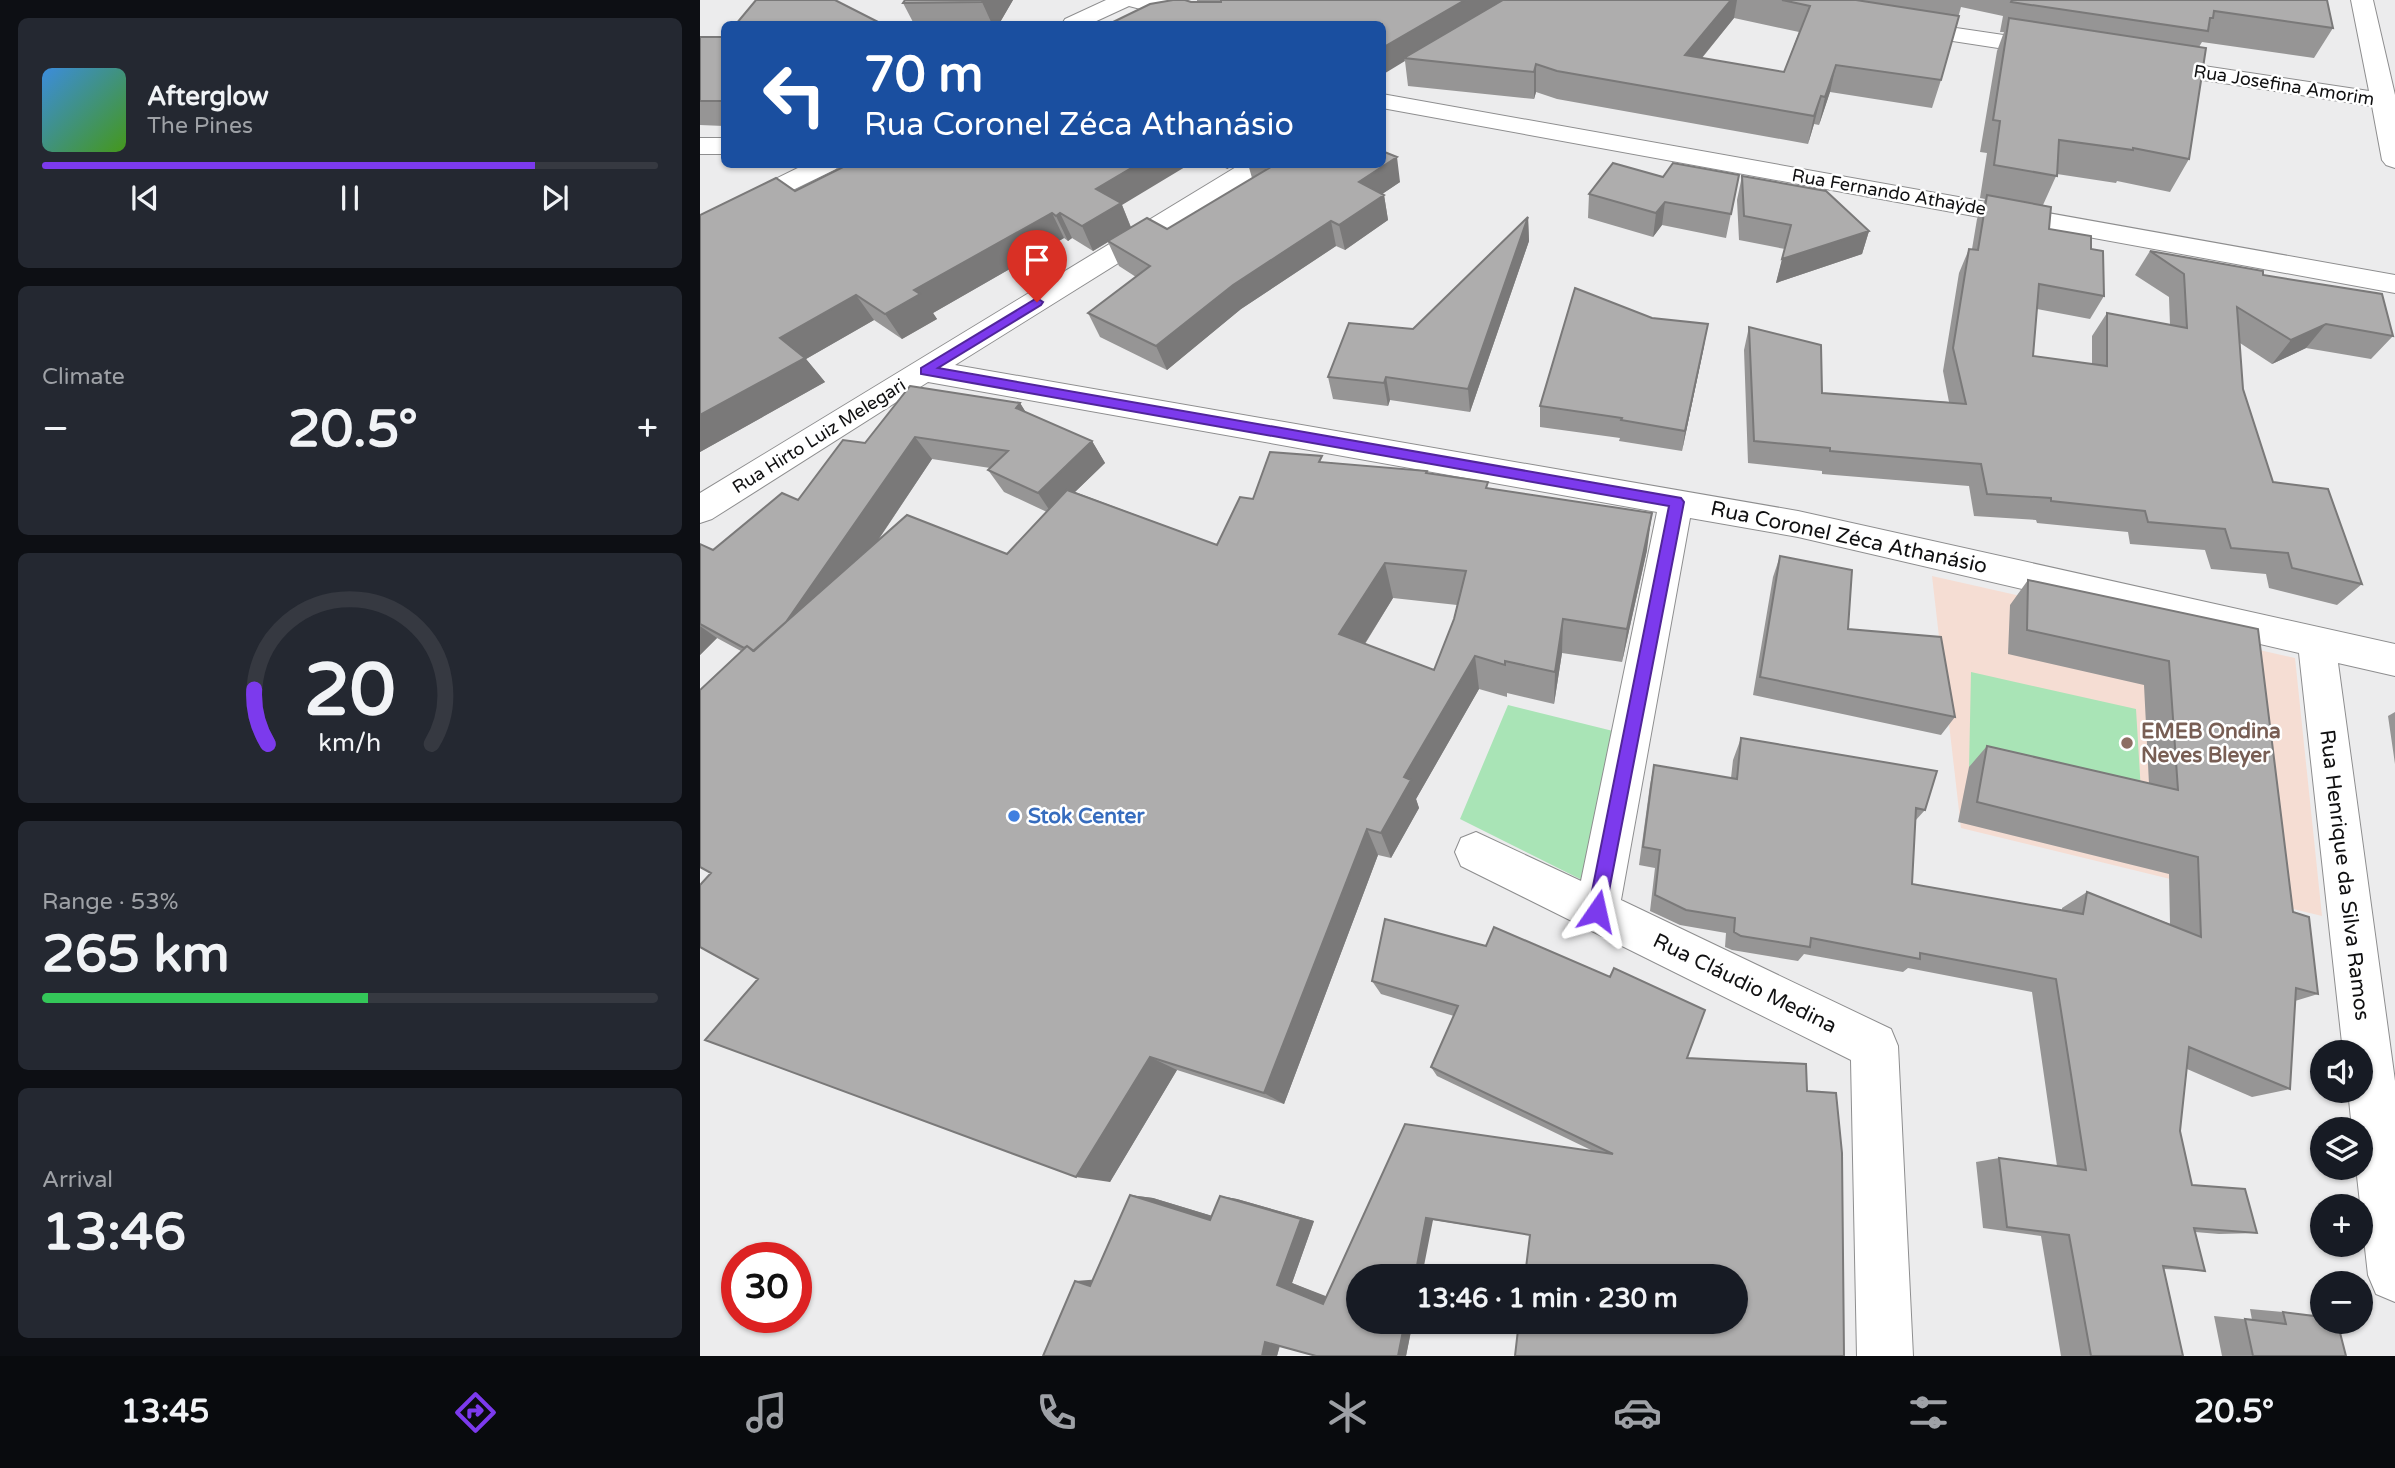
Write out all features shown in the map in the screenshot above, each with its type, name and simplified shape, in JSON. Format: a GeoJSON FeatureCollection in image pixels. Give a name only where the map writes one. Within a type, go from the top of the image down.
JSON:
{"type":"FeatureCollection","features":[{"type":"Feature","properties":{"kind":"street"},"geometry":{"type":"LineString","coordinates":[[1079,21],[1124,0]]}},
{"type":"Feature","properties":{"kind":"street"},"geometry":{"type":"LineString","coordinates":[[1131,0],[1140,3],[1164,1],[1190,13]]}},
{"type":"Feature","properties":{"kind":"street"},"geometry":{"type":"LineString","coordinates":[[2362,0],[2389,101],[2395,160]]}},
{"type":"Feature","properties":{"kind":"street"},"geometry":{"type":"LineString","coordinates":[[1121,21],[1164,1]]}},
{"type":"Feature","properties":{"kind":"street"},"geometry":{"type":"LineString","coordinates":[[1882,24],[2072,52]]}},
{"type":"Feature","properties":{"kind":"street","name":"Rua Josefina Amorim"},"geometry":{"type":"LineString","coordinates":[[2126,61],[2389,101]]}},
{"type":"Feature","properties":{"kind":"street","name":"Rua Fernando Athaýde"},"geometry":{"type":"LineString","coordinates":[[1386,90],[2395,284]]}},
{"type":"Feature","properties":{"kind":"street"},"geometry":{"type":"LineString","coordinates":[[700,146],[721,146]]}},
{"type":"Feature","properties":{"kind":"street"},"geometry":{"type":"LineString","coordinates":[[700,203],[772,168]]}},
{"type":"Feature","properties":{"kind":"street"},"geometry":{"type":"LineString","coordinates":[[700,227],[819,168]]}},
{"type":"Feature","properties":{"kind":"street","name":"Rua Hirto Luiz Melegari"},"geometry":{"type":"LineString","coordinates":[[700,510],[1254,168]]}},
{"type":"Feature","properties":{"kind":"street","name":"Rua Coronel Zéca Athanásio"},"geometry":{"type":"LineString","coordinates":[[925,371],[1676,502],[1919,550],[2395,660]]}},
{"type":"Feature","properties":{"kind":"street"},"geometry":{"type":"LineString","coordinates":[[1476,852],[1597,911],[1676,502]]}},
{"type":"Feature","properties":{"kind":"street","name":"Rua Henrique da Silva Ramos"},"geometry":{"type":"LineString","coordinates":[[2316,641],[2395,1275]]}},
{"type":"Feature","properties":{"kind":"street","name":"Rua Cláudio Medina"},"geometry":{"type":"LineString","coordinates":[[1597,911],[1874,1046],[1885,1356]]}},
{"type":"Feature","properties":{"kind":"shaded area","name":"EMEB Ondina Neves Bleyer"},"geometry":{"type":"Polygon","coordinates":[[[1932,576],[2295,658],[2322,916],[1961,828],[1932,576]]]}},
{"type":"Feature","properties":{"kind":"green space"},"geometry":{"type":"Polygon","coordinates":[[[1971,672],[2136,709],[2142,808],[1969,770],[1971,672]]]}},
{"type":"Feature","properties":{"kind":"green space"},"geometry":{"type":"Polygon","coordinates":[[[1508,705],[1613,731],[1584,881],[1460,819],[1508,705]]]}},
{"type":"Feature","properties":{"kind":"building"},"geometry":{"type":"Polygon","coordinates":[[[756,0],[835,0],[876,21],[738,21],[756,0]]]}},
{"type":"Feature","properties":{"kind":"building"},"geometry":{"type":"Polygon","coordinates":[[[905,0],[983,0],[903,3],[905,0]]]}},
{"type":"Feature","properties":{"kind":"building"},"geometry":{"type":"Polygon","coordinates":[[[1173,0],[1465,0],[1386,46],[1386,21],[1115,21],[1150,4],[1173,0]]]}},
{"type":"Feature","properties":{"kind":"building"},"geometry":{"type":"Polygon","coordinates":[[[1503,0],[1731,0],[1685,55],[1784,72],[1810,6],[1782,0],[1856,0],[1959,16],[1941,80],[1836,65],[1825,97],[1821,96],[1814,116],[1557,71],[1536,64],[1534,72],[1404,58],[1503,0]]]}},
{"type":"Feature","properties":{"kind":"building"},"geometry":{"type":"Polygon","coordinates":[[[2327,0],[2333,28],[2214,11],[2208,31],[2011,2],[2327,0]]]}},
{"type":"Feature","properties":{"kind":"building"},"geometry":{"type":"Polygon","coordinates":[[[2009,18],[2206,48],[2189,159],[2133,148],[2059,140],[2057,176],[1994,165],[2000,121],[1993,120],[2009,18]]]}},
{"type":"Feature","properties":{"kind":"building"},"geometry":{"type":"Polygon","coordinates":[[[700,37],[721,37],[721,101],[700,101],[700,37]]]}},
{"type":"Feature","properties":{"kind":"building"},"geometry":{"type":"Polygon","coordinates":[[[1386,153],[1397,157],[1386,164],[1386,153]]]}},
{"type":"Feature","properties":{"kind":"building"},"geometry":{"type":"Polygon","coordinates":[[[1613,163],[1663,177],[1673,163],[1739,175],[1731,214],[1665,202],[1656,213],[1589,194],[1613,163]]]}},
{"type":"Feature","properties":{"kind":"building"},"geometry":{"type":"Polygon","coordinates":[[[841,168],[1131,168],[1096,189],[1121,203],[1082,226],[1060,213],[1056,216],[1052,213],[914,290],[920,294],[885,314],[856,295],[780,338],[805,358],[700,415],[700,215],[776,178],[795,191],[841,168]]]}},
{"type":"Feature","properties":{"kind":"building"},"geometry":{"type":"Polygon","coordinates":[[[1269,168],[1380,168],[1359,182],[1384,195],[1339,225],[1331,221],[1233,285],[1156,346],[1088,313],[1150,266],[1108,241],[1147,218],[1167,229],[1269,168]]]}},
{"type":"Feature","properties":{"kind":"building"},"geometry":{"type":"Polygon","coordinates":[[[1742,176],[1826,191],[1869,231],[1782,259],[1791,225],[1744,216],[1742,176]]]}},
{"type":"Feature","properties":{"kind":"building"},"geometry":{"type":"Polygon","coordinates":[[[1987,195],[2051,207],[2049,229],[2091,236],[2091,249],[2103,251],[2104,296],[2039,284],[2033,356],[2107,366],[2107,313],[2187,328],[2184,274],[2150,251],[2263,271],[2263,275],[2382,294],[2393,336],[2326,324],[2291,340],[2237,307],[2243,389],[2273,482],[2328,489],[2362,584],[2292,568],[2288,553],[2231,548],[2225,529],[2148,522],[2145,511],[2051,501],[2051,498],[1987,494],[1981,464],[1830,451],[1830,448],[1754,441],[1749,327],[1821,345],[1822,393],[1966,404],[1953,348],[1969,249],[1978,250],[1987,195]]]}},
{"type":"Feature","properties":{"kind":"building"},"geometry":{"type":"Polygon","coordinates":[[[1528,217],[1468,389],[1386,377],[1384,383],[1328,377],[1349,323],[1413,329],[1528,217]]]}},
{"type":"Feature","properties":{"kind":"building"},"geometry":{"type":"Polygon","coordinates":[[[1575,288],[1652,318],[1708,324],[1685,431],[1621,420],[1622,418],[1540,406],[1575,288]]]}},
{"type":"Feature","properties":{"kind":"building"},"geometry":{"type":"Polygon","coordinates":[[[910,386],[1020,403],[1016,408],[1092,441],[1038,493],[988,470],[1008,451],[915,437],[786,622],[754,651],[700,624],[700,544],[713,550],[782,493],[798,500],[843,440],[865,443],[910,386]]]}},
{"type":"Feature","properties":{"kind":"building","name":"Stok Center"},"geometry":{"type":"Polygon","coordinates":[[[1270,452],[1322,456],[1319,462],[1427,471],[1426,473],[1488,482],[1486,488],[1652,513],[1627,629],[1563,619],[1555,672],[1505,661],[1505,665],[1475,656],[1404,777],[1411,780],[1381,833],[1367,829],[1264,1093],[1150,1057],[1076,1177],[705,1040],[758,979],[700,947],[700,885],[711,873],[700,867],[700,690],[747,646],[753,651],[907,515],[1007,554],[1067,490],[1217,545],[1240,497],[1253,499],[1270,452]],[[1385,563],[1339,634],[1434,670],[1454,619],[1466,571],[1385,563]]]}},
{"type":"Feature","properties":{"kind":"building"},"geometry":{"type":"Polygon","coordinates":[[[1780,556],[1852,570],[1848,629],[1941,637],[1955,717],[1760,677],[1780,556]]]}},
{"type":"Feature","properties":{"kind":"building"},"geometry":{"type":"Polygon","coordinates":[[[2028,580],[2258,629],[2293,912],[2309,917],[2318,994],[2296,988],[2290,1089],[2189,1047],[2180,1131],[2192,1185],[2245,1189],[2257,1233],[2194,1228],[2205,1271],[2163,1266],[2183,1356],[2091,1356],[2069,1235],[2007,1227],[1999,1158],[2086,1170],[2056,979],[1920,953],[1920,959],[1811,938],[1810,947],[1741,936],[1734,932],[1735,918],[1686,910],[1655,895],[1660,850],[1643,847],[1654,765],[1737,779],[1741,738],[1937,771],[1925,810],[1916,808],[1912,884],[2083,914],[2087,892],[2201,937],[2198,857],[1977,802],[1987,746],[2178,790],[2169,661],[2027,630],[2028,580]]]}},
{"type":"Feature","properties":{"kind":"building"},"geometry":{"type":"Polygon","coordinates":[[[1385,919],[1486,946],[1494,927],[1610,977],[1614,968],[1705,1010],[1687,1058],[1806,1064],[1807,1091],[1836,1093],[1842,1153],[1844,1356],[1515,1356],[1518,1334],[1748,1334],[1748,1264],[1526,1264],[1530,1235],[1426,1218],[1417,1264],[1346,1264],[1346,1334],[1402,1334],[1398,1356],[1316,1356],[1265,1342],[1262,1356],[1043,1356],[1075,1281],[1090,1286],[1130,1195],[1210,1220],[1220,1196],[1301,1219],[1277,1285],[1323,1304],[1405,1124],[1613,1154],[1431,1067],[1458,1006],[1372,981],[1385,919]]]}},
{"type":"Feature","properties":{"kind":"building"},"geometry":{"type":"Polygon","coordinates":[[[2283,1312],[2310,1315],[2310,1334],[2340,1334],[2346,1356],[2253,1356],[2245,1319],[2286,1324],[2283,1312]]]}},
{"type":"Feature","properties":{"kind":"place","name":"EMEB Ondina Neves Bleyer"},"geometry":{"type":"Point","coordinates":[2127,743]}},
{"type":"Feature","properties":{"kind":"place","name":"Stok Center"},"geometry":{"type":"Point","coordinates":[1014,816]}},
{"type":"Feature","properties":{"kind":"route"},"geometry":{"type":"LineString","coordinates":[[1037,302],[925,371],[1676,502],[1597,911]]}}]}
